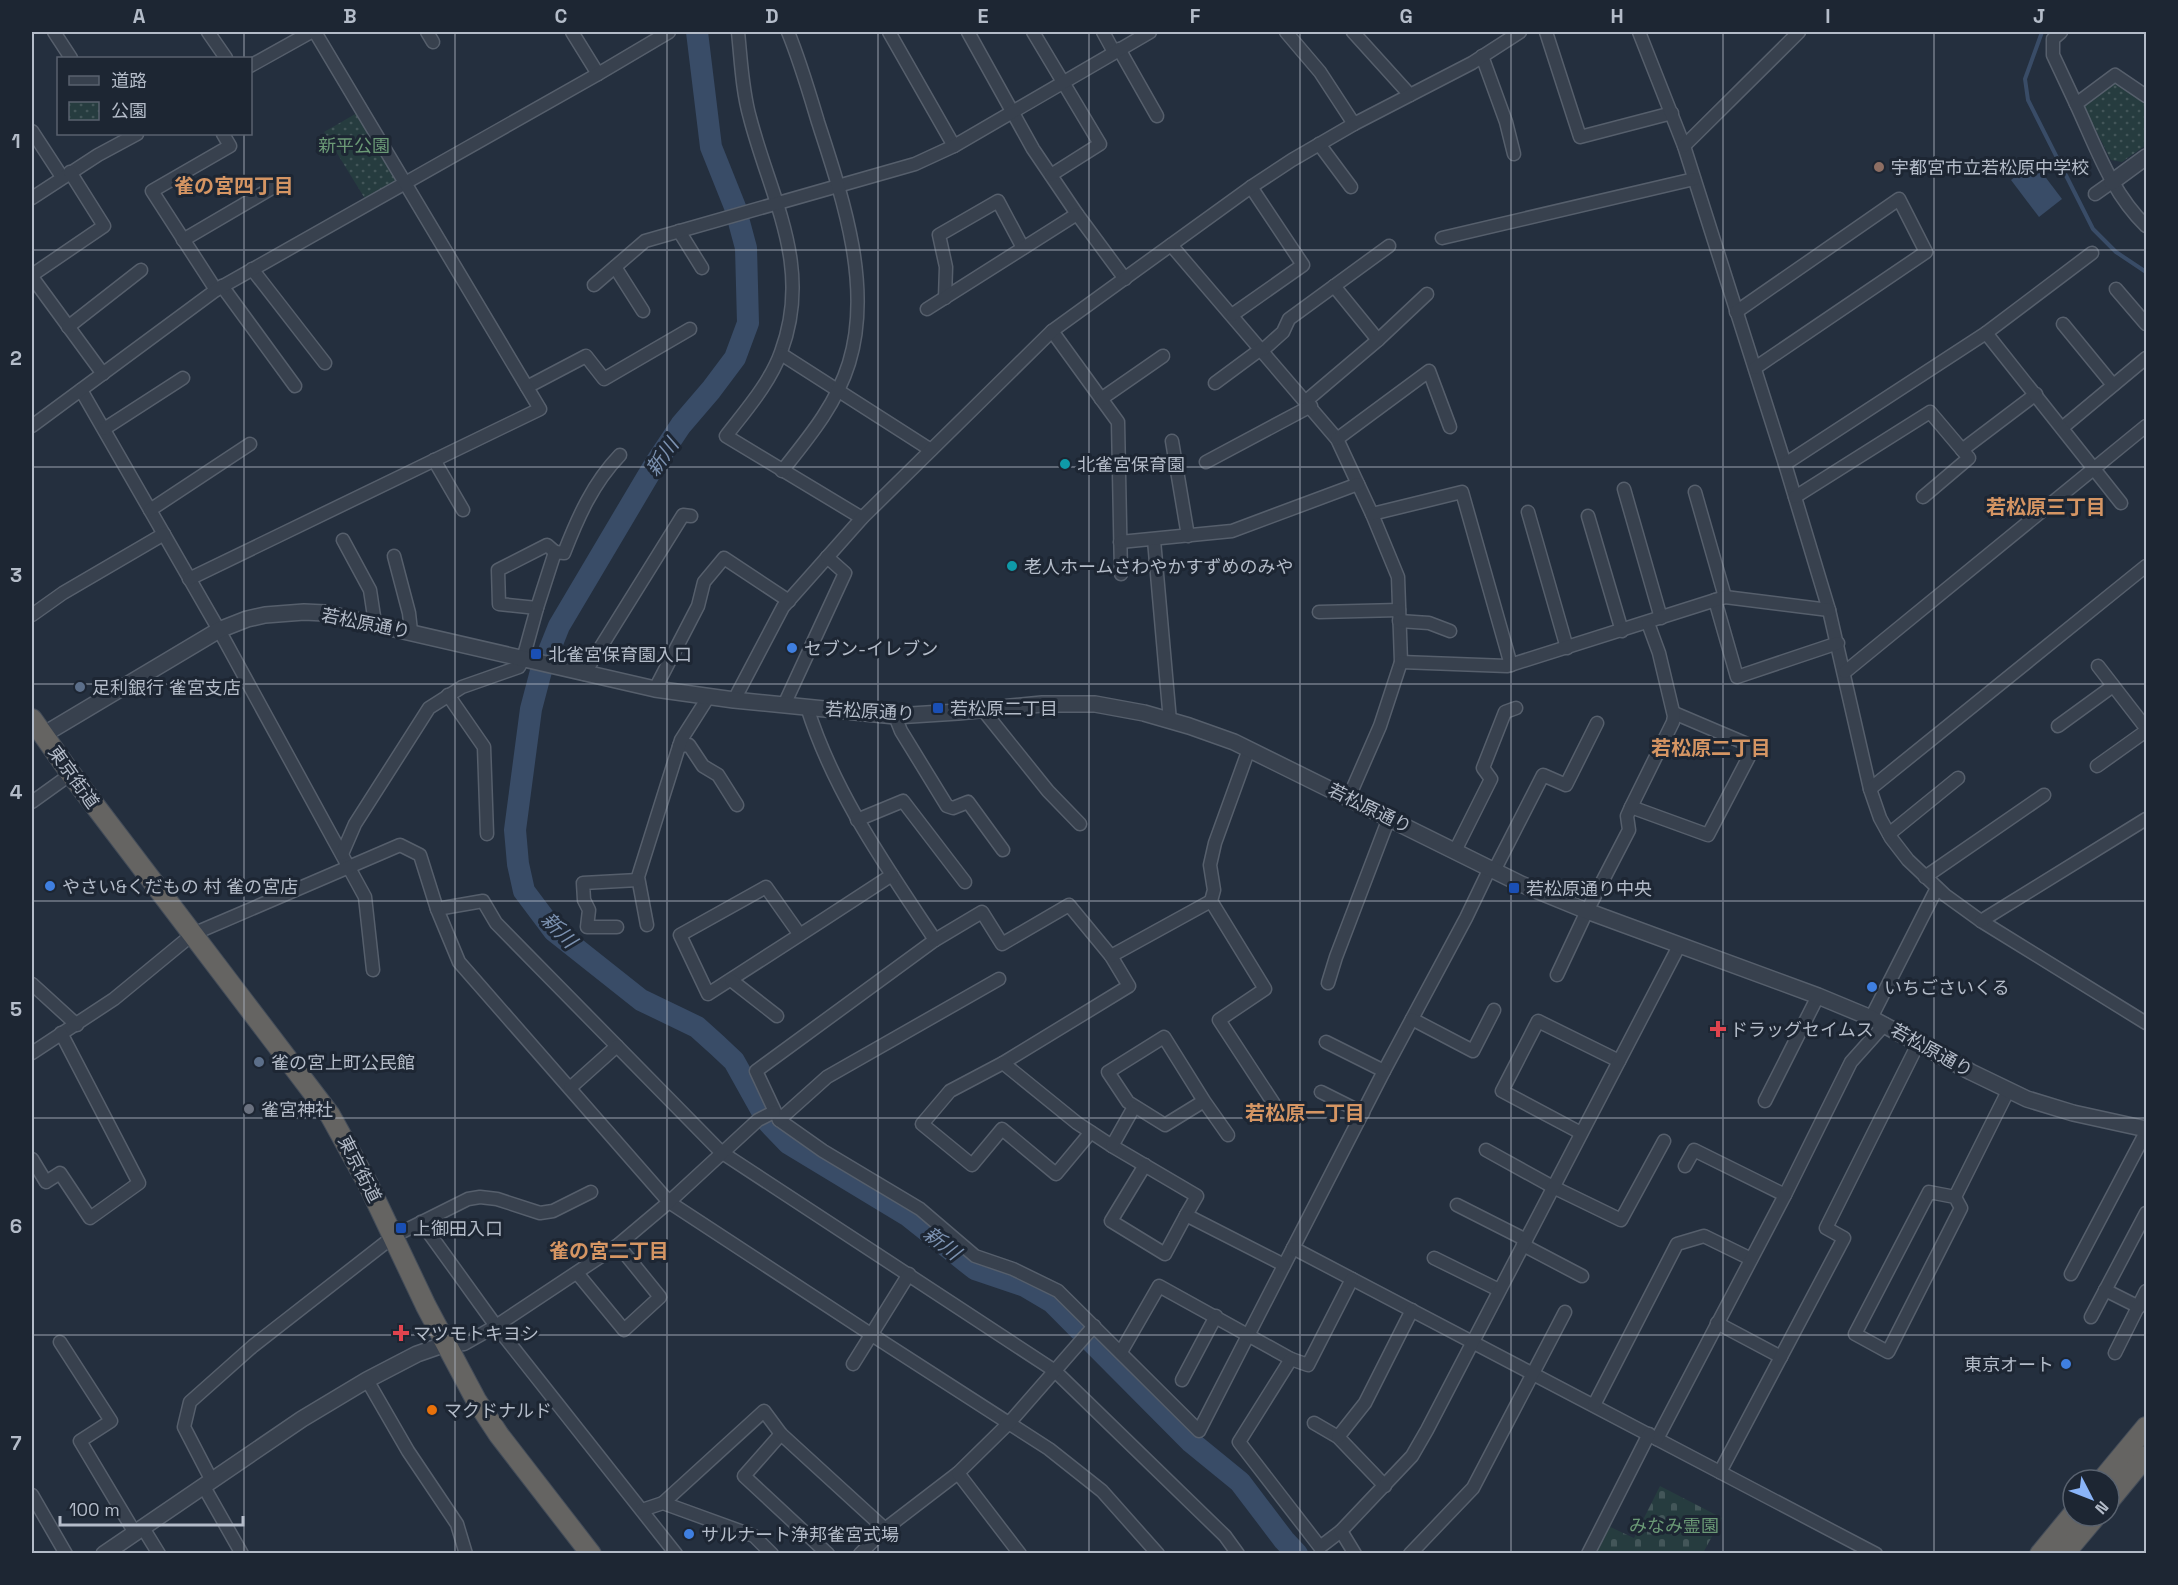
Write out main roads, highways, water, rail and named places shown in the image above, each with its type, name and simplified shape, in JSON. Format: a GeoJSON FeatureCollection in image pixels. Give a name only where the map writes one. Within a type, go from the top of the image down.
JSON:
{"type":"FeatureCollection","features":[{"type":"Feature","properties":{"kind":"highway","name":"東京街道"},"geometry":{"type":"LineString","coordinates":[[37,727],[330,1115],[476,1400],[499,1435],[591,1554]]}},
{"type":"Feature","properties":{"kind":"highway"},"geometry":{"type":"LineString","coordinates":[[2112,1468],[2146,1428]]}},
{"type":"Feature","properties":{"kind":"highway"},"geometry":{"type":"LineString","coordinates":[[2121,1486],[2146,1456]]}},
{"type":"Feature","properties":{"kind":"highway"},"geometry":{"type":"LineString","coordinates":[[2040,1554],[2061,1528]]}},
{"type":"Feature","properties":{"kind":"highway"},"geometry":{"type":"LineString","coordinates":[[2064,1554],[2086,1528]]}},
{"type":"Feature","properties":{"kind":"water"},"geometry":{"type":"Polygon","coordinates":[[[2034,162],[2062,199],[2039,217],[2011,180],[2034,162]]]}},
{"type":"Feature","properties":{"kind":"waterway","name":"新川"},"geometry":{"type":"LineString","coordinates":[[697,32],[711,147],[735,207],[746,248],[748,323],[735,358],[681,425],[655,464],[559,626],[541,671],[531,709],[515,830],[518,864],[524,891],[554,931],[641,1000],[697,1027],[734,1061],[768,1122],[788,1143],[907,1215],[975,1269],[1025,1286],[1052,1302],[1191,1442],[1240,1482],[1297,1554]]}},
{"type":"Feature","properties":{"kind":"waterway"},"geometry":{"type":"LineString","coordinates":[[2042,32],[2025,79],[2028,100],[2093,229],[2116,252],[2146,272]]}},
{"type":"Feature","properties":{"kind":"place","name":"宇都宮市立若松原中学校"},"geometry":{"type":"Point","coordinates":[1879,167]}},
{"type":"Feature","properties":{"kind":"place","name":"北雀宮保育園"},"geometry":{"type":"Point","coordinates":[1065,464]}},
{"type":"Feature","properties":{"kind":"place","name":"老人ホームさわやかすずめのみや"},"geometry":{"type":"Point","coordinates":[1012,566]}},
{"type":"Feature","properties":{"kind":"place","name":"セブン-イレブン"},"geometry":{"type":"Point","coordinates":[792,648]}},
{"type":"Feature","properties":{"kind":"place","name":"北雀宮保育園入口"},"geometry":{"type":"Point","coordinates":[536,654]}},
{"type":"Feature","properties":{"kind":"place","name":"足利銀行 雀宮支店"},"geometry":{"type":"Point","coordinates":[80,687]}},
{"type":"Feature","properties":{"kind":"place","name":"若松原二丁目"},"geometry":{"type":"Point","coordinates":[938,708]}},
{"type":"Feature","properties":{"kind":"place","name":"やさい&くだもの 村 雀の宮店"},"geometry":{"type":"Point","coordinates":[50,886]}},
{"type":"Feature","properties":{"kind":"place","name":"若松原通り中央"},"geometry":{"type":"Point","coordinates":[1514,888]}},
{"type":"Feature","properties":{"kind":"place","name":"いちごさいくる"},"geometry":{"type":"Point","coordinates":[1872,987]}},
{"type":"Feature","properties":{"kind":"place","name":"ドラッグセイムス"},"geometry":{"type":"Point","coordinates":[1718,1029]}},
{"type":"Feature","properties":{"kind":"place","name":"雀の宮上町公民館"},"geometry":{"type":"Point","coordinates":[259,1062]}},
{"type":"Feature","properties":{"kind":"place","name":"雀宮神社"},"geometry":{"type":"Point","coordinates":[249,1109]}},
{"type":"Feature","properties":{"kind":"place","name":"上御田入口"},"geometry":{"type":"Point","coordinates":[401,1228]}},
{"type":"Feature","properties":{"kind":"place","name":"マツモトキヨシ"},"geometry":{"type":"Point","coordinates":[401,1333]}},
{"type":"Feature","properties":{"kind":"place","name":"東京オート"},"geometry":{"type":"Point","coordinates":[2066,1364]}},
{"type":"Feature","properties":{"kind":"place","name":"マクドナルド"},"geometry":{"type":"Point","coordinates":[432,1410]}},
{"type":"Feature","properties":{"kind":"place","name":"サルナート浄邦雀宮式場"},"geometry":{"type":"Point","coordinates":[689,1534]}},
{"type":"Feature","properties":{"kind":"district","name":"雀の宮四丁目"},"geometry":{"type":"Point","coordinates":[234,186]}},
{"type":"Feature","properties":{"kind":"district","name":"若松原三丁目"},"geometry":{"type":"Point","coordinates":[2046,507]}},
{"type":"Feature","properties":{"kind":"district","name":"若松原二丁目"},"geometry":{"type":"Point","coordinates":[1711,748]}},
{"type":"Feature","properties":{"kind":"district","name":"若松原一丁目"},"geometry":{"type":"Point","coordinates":[1305,1113]}},
{"type":"Feature","properties":{"kind":"district","name":"雀の宮二丁目"},"geometry":{"type":"Point","coordinates":[609,1251]}},
{"type":"Feature","properties":{"kind":"park label","name":"新平公園"},"geometry":{"type":"Point","coordinates":[354,145]}},
{"type":"Feature","properties":{"kind":"park label","name":"みなみ霊園"},"geometry":{"type":"Point","coordinates":[1674,1525]}}]}
